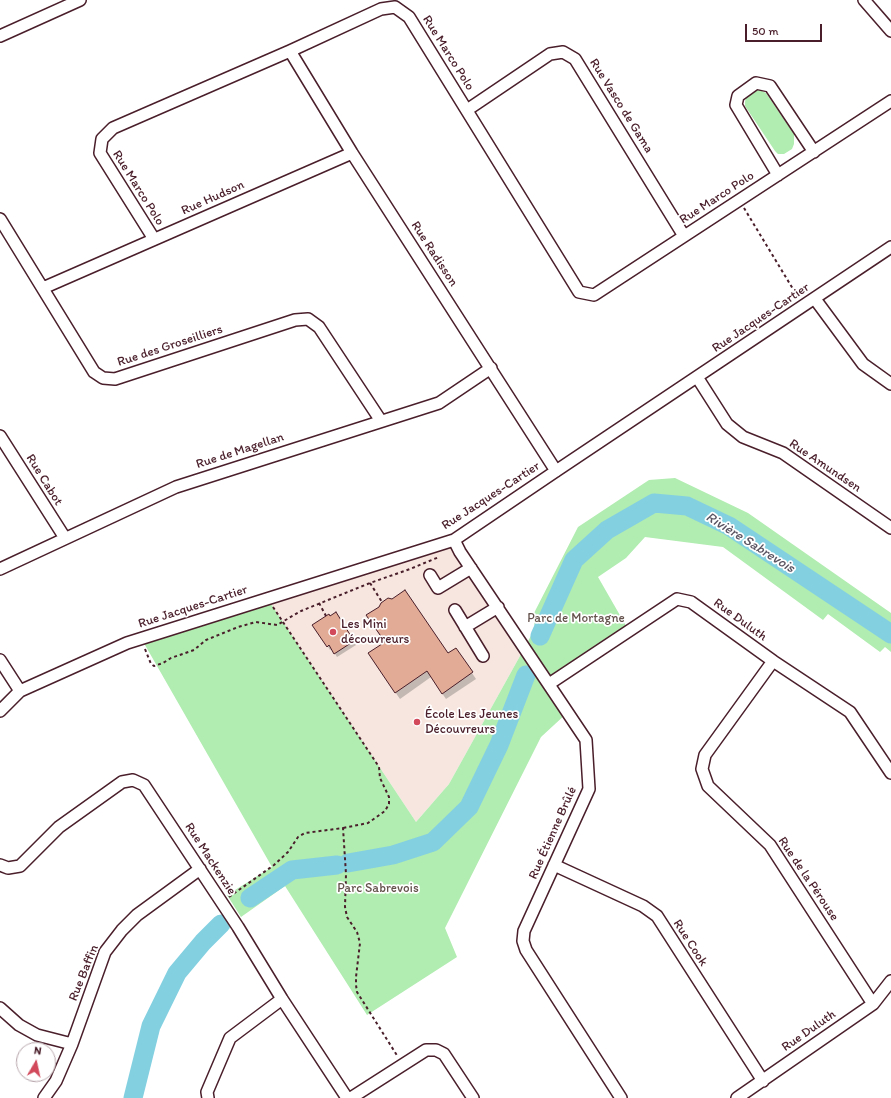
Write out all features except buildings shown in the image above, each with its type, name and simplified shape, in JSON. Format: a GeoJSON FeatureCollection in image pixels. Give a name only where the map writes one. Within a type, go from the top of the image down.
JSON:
{"type":"FeatureCollection","features":[{"type":"Feature","properties":{"kind":"street"},"geometry":{"type":"LineString","coordinates":[[0,36],[80,0]]}},
{"type":"Feature","properties":{"kind":"street"},"geometry":{"type":"LineString","coordinates":[[864,0],[891,31]]}},
{"type":"Feature","properties":{"kind":"street","name":"Rue Marco Polo"},"geometry":{"type":"LineString","coordinates":[[154,239],[100,152],[102,138],[113,128],[290,51],[381,9],[394,7],[409,17],[579,292],[594,295],[891,101]]}},
{"type":"Feature","properties":{"kind":"street","name":"Rue Radisson"},"geometry":{"type":"LineString","coordinates":[[290,51],[352,153],[556,470]]}},
{"type":"Feature","properties":{"kind":"street","name":"Rue Vasco de Gama"},"geometry":{"type":"LineString","coordinates":[[467,110],[550,54],[563,52],[575,59],[684,236]]}},
{"type":"Feature","properties":{"kind":"street"},"geometry":{"type":"LineString","coordinates":[[778,175],[736,106],[738,96],[756,83],[770,86],[814,152]]}},
{"type":"Feature","properties":{"kind":"street","name":"Rue Hudson"},"geometry":{"type":"LineString","coordinates":[[43,288],[352,153]]}},
{"type":"Feature","properties":{"kind":"street","name":"Rue des Groseilliers"},"geometry":{"type":"LineString","coordinates":[[0,219],[94,372],[103,378],[115,379],[295,320],[308,319],[319,327],[381,421]]}},
{"type":"Feature","properties":{"kind":"street","name":"Rue Jacques-Cartier"},"geometry":{"type":"LineString","coordinates":[[0,711],[20,691],[127,643],[454,540],[556,470],[891,248]]}},
{"type":"Feature","properties":{"kind":"street"},"geometry":{"type":"LineString","coordinates":[[815,298],[863,364],[891,384]]}},
{"type":"Feature","properties":{"kind":"street","name":"Rue de Magellan"},"geometry":{"type":"LineString","coordinates":[[0,568],[176,486],[439,403],[491,368]]}},
{"type":"Feature","properties":{"kind":"street","name":"Rue Amundsen"},"geometry":{"type":"LineString","coordinates":[[697,377],[727,424],[743,437],[783,453],[891,528]]}},
{"type":"Feature","properties":{"kind":"street","name":"Rue Cabot"},"geometry":{"type":"LineString","coordinates":[[0,436],[65,538]]}},
{"type":"Feature","properties":{"kind":"street","name":"Rue Étienne Brûlé"},"geometry":{"type":"LineString","coordinates":[[454,540],[460,552],[586,740],[589,789],[524,931],[523,941],[526,950],[620,1098]]}},
{"type":"Feature","properties":{"kind":"street"},"geometry":{"type":"LineString","coordinates":[[430,575],[438,588],[471,568]]}},
{"type":"Feature","properties":{"kind":"street","name":"Rue Duluth"},"geometry":{"type":"LineString","coordinates":[[549,684],[677,599],[691,602],[773,661],[850,712],[891,773]]}},
{"type":"Feature","properties":{"kind":"street"},"geometry":{"type":"LineString","coordinates":[[465,627],[498,607]]}},
{"type":"Feature","properties":{"kind":"street"},"geometry":{"type":"LineString","coordinates":[[455,610],[483,656]]}},
{"type":"Feature","properties":{"kind":"street"},"geometry":{"type":"LineString","coordinates":[[0,660],[20,691]]}},
{"type":"Feature","properties":{"kind":"street","name":"Rue de la Pérouse"},"geometry":{"type":"LineString","coordinates":[[773,661],[705,755],[702,769],[708,786],[770,845],[873,1004]]}},
{"type":"Feature","properties":{"kind":"street","name":"Rue Mackenzie"},"geometry":{"type":"LineString","coordinates":[[0,865],[8,868],[20,866],[59,827],[122,782],[133,780],[144,784],[222,903],[346,1098]]}},
{"type":"Feature","properties":{"kind":"street","name":"Rue Cook"},"geometry":{"type":"LineString","coordinates":[[554,865],[643,906],[656,916],[763,1081]]}},
{"type":"Feature","properties":{"kind":"street","name":"Rue Baffin"},"geometry":{"type":"LineString","coordinates":[[44,1098],[56,1081],[72,1044],[105,952],[122,930],[137,915],[200,869]]}},
{"type":"Feature","properties":{"kind":"street","name":"Rue Duluth"},"geometry":{"type":"LineString","coordinates":[[737,1098],[873,1004],[891,981]]}},
{"type":"Feature","properties":{"kind":"street"},"geometry":{"type":"LineString","coordinates":[[208,1098],[207,1092],[230,1038],[282,999]]}},
{"type":"Feature","properties":{"kind":"street"},"geometry":{"type":"LineString","coordinates":[[0,1008],[19,1024],[37,1035],[72,1044]]}},
{"type":"Feature","properties":{"kind":"street"},"geometry":{"type":"LineString","coordinates":[[351,1098],[426,1050],[436,1050],[444,1054],[473,1098]]}},
{"type":"Feature","properties":{"kind":"path"},"geometry":{"type":"LineString","coordinates":[[739,200],[796,294]]}},
{"type":"Feature","properties":{"kind":"path"},"geometry":{"type":"LineString","coordinates":[[141,638],[151,664],[154,666],[194,650],[206,640],[238,627],[256,622],[277,625],[301,611],[319,603],[443,555],[444,549],[441,544]]}},
{"type":"Feature","properties":{"kind":"path"},"geometry":{"type":"LineString","coordinates":[[370,583],[382,602]]}},
{"type":"Feature","properties":{"kind":"path"},"geometry":{"type":"LineString","coordinates":[[222,903],[274,865],[288,852],[298,837],[305,833],[368,823],[385,811],[390,804],[389,797],[380,778],[379,767],[267,598]]}},
{"type":"Feature","properties":{"kind":"path"},"geometry":{"type":"LineString","coordinates":[[319,603],[326,616]]}},
{"type":"Feature","properties":{"kind":"path"},"geometry":{"type":"LineString","coordinates":[[343,828],[346,874],[345,907],[347,917],[357,932],[360,942],[356,977],[357,992],[403,1064]]}},
{"type":"Feature","properties":{"kind":"shaded area","name":"École Les Jeunes Découvreurs"},"geometry":{"type":"Polygon","coordinates":[[[454,540],[525,647],[449,784],[416,822],[267,598],[454,540]]]}},
{"type":"Feature","properties":{"kind":"green space"},"geometry":{"type":"Polygon","coordinates":[[[753,90],[760,90],[766,93],[794,134],[794,144],[792,149],[784,154],[778,154],[775,151],[745,106],[746,97],[753,90]]]}},
{"type":"Feature","properties":{"kind":"green space","name":"Parc Sabrevois"},"geometry":{"type":"Polygon","coordinates":[[[675,478],[748,513],[891,613],[891,652],[885,647],[880,652],[828,614],[823,620],[723,547],[645,537],[626,558],[598,577],[629,631],[549,684],[567,713],[541,737],[445,928],[457,957],[367,1015],[285,886],[241,917],[227,895],[272,867],[141,638],[267,598],[416,822],[449,784],[525,647],[535,628],[533,615],[578,527],[649,480],[675,478]]]}},
{"type":"Feature","properties":{"kind":"waterway","name":"Rivière Sabrevois"},"geometry":{"type":"LineString","coordinates":[[540,636],[574,560],[607,530],[654,503],[687,506],[729,526],[891,634]]}},
{"type":"Feature","properties":{"kind":"waterway","name":"Rivière Sabrevois"},"geometry":{"type":"LineString","coordinates":[[348,863],[393,855],[433,842],[469,807],[499,745],[526,675]]}},
{"type":"Feature","properties":{"kind":"waterway","name":"Rivière Sabrevois"},"geometry":{"type":"LineString","coordinates":[[250,898],[292,870],[337,865]]}},
{"type":"Feature","properties":{"kind":"waterway","name":"Rivière Sabrevois"},"geometry":{"type":"LineString","coordinates":[[133,1098],[151,1026],[177,973],[203,942],[221,924]]}},
{"type":"Feature","properties":{"kind":"place","name":"Les Mini découvreurs"},"geometry":{"type":"Point","coordinates":[333,632]}},
{"type":"Feature","properties":{"kind":"place","name":"École Les Jeunes Découvreurs"},"geometry":{"type":"Point","coordinates":[417,722]}},
{"type":"Feature","properties":{"kind":"park label","name":"Parc de Mortagne"},"geometry":{"type":"Point","coordinates":[576,619]}}]}
